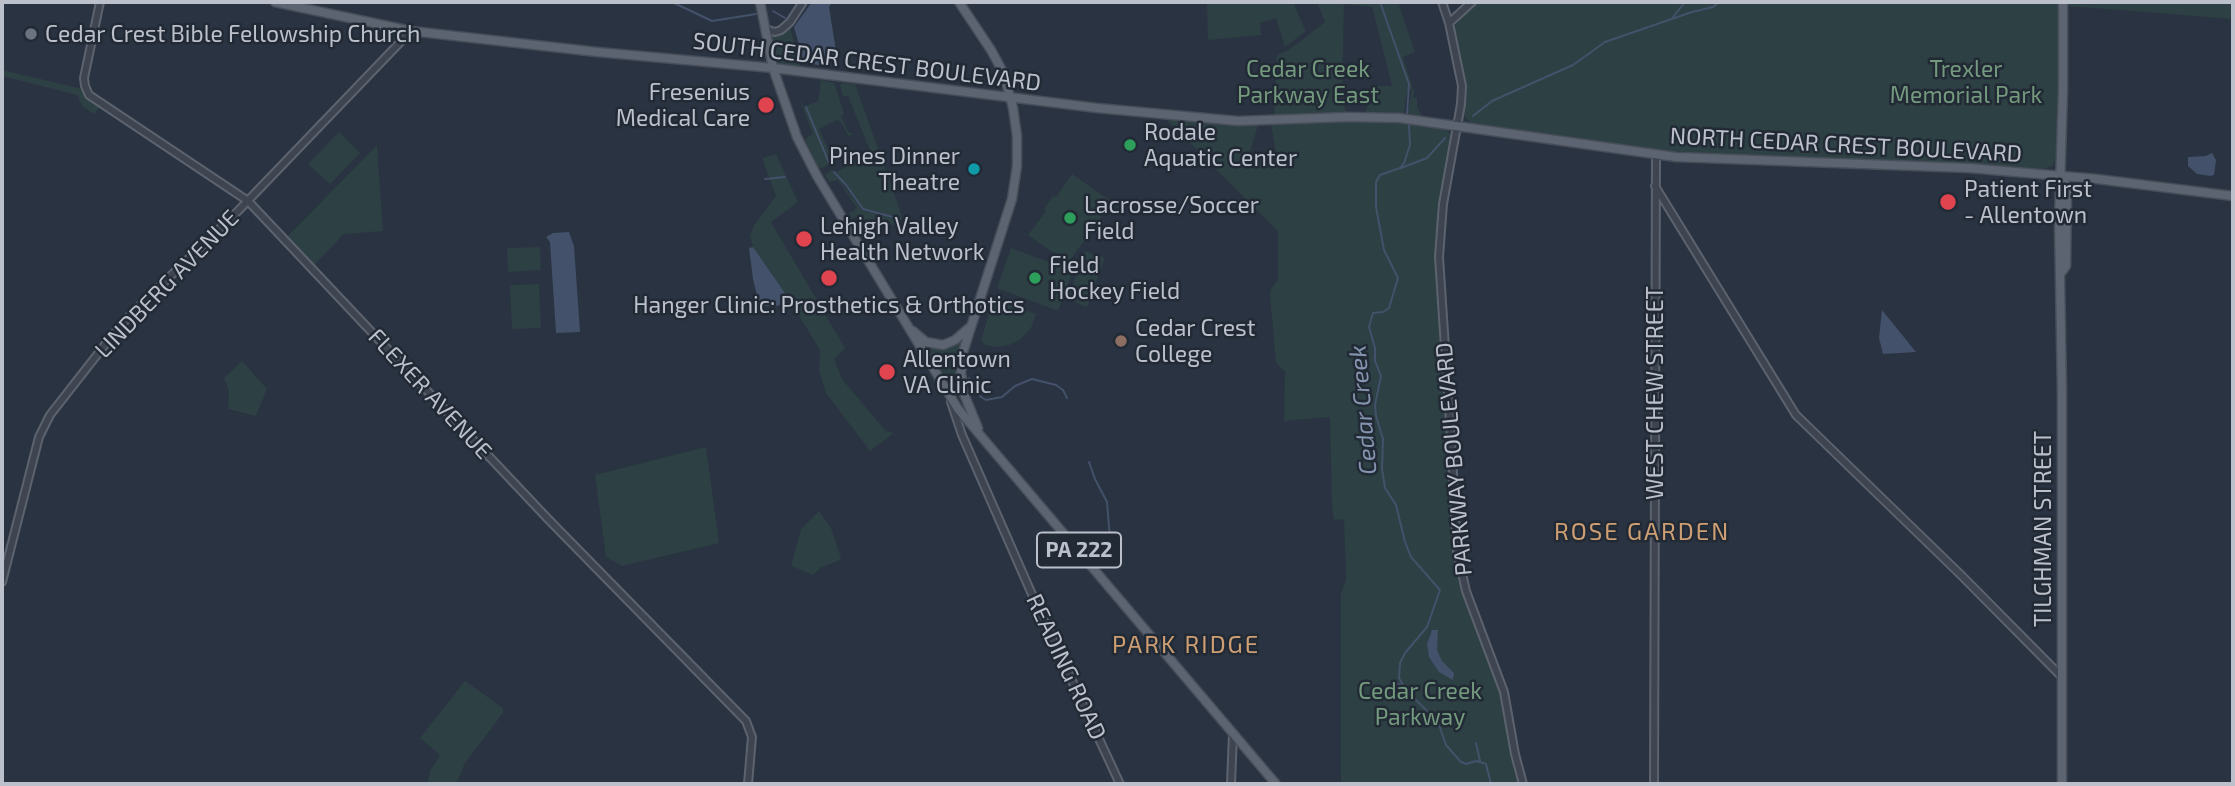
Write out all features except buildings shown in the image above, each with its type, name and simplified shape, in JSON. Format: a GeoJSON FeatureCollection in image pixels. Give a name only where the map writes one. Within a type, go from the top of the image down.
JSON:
{"type":"FeatureCollection","features":[{"type":"Feature","properties":{"kind":"main road","name":"SOUTH CEDAR CREST BOULEVARD"},"geometry":{"type":"LineString","coordinates":[[275,2],[411,31],[773,68],[1012,99],[1238,121],[1348,117],[1399,118],[1457,125]]}},
{"type":"Feature","properties":{"kind":"main road","name":"PA 222"},"geometry":{"type":"LineString","coordinates":[[959,2],[997,59],[1012,99],[1017,136],[1016,181],[963,352],[962,383],[967,404],[984,438]]}},
{"type":"Feature","properties":{"kind":"main road","name":"TILGHMAN STREET"},"geometry":{"type":"LineString","coordinates":[[2062,784],[2059,185],[2062,176],[2063,2]]}},
{"type":"Feature","properties":{"kind":"main road","name":"PA 222"},"geometry":{"type":"LineString","coordinates":[[760,4],[773,68],[797,137],[817,176],[948,394],[1276,784]]}},
{"type":"Feature","properties":{"kind":"main road","name":"NORTH CEDAR CREST BOULEVARD"},"geometry":{"type":"LineString","coordinates":[[1457,125],[1656,154],[1713,159],[1969,168],[2233,196]]}},
{"type":"Feature","properties":{"kind":"main road"},"geometry":{"type":"LineString","coordinates":[[906,324],[922,339],[937,345],[951,343],[971,325]]}},
{"type":"Feature","properties":{"kind":"street","name":"FLEXER AVENUE"},"geometry":{"type":"LineString","coordinates":[[100,2],[84,80],[86,90],[93,99],[248,201],[548,519],[746,721],[752,737],[748,784]]}},
{"type":"Feature","properties":{"kind":"street"},"geometry":{"type":"LineString","coordinates":[[765,29],[775,32],[781,30],[790,22],[803,2]]}},
{"type":"Feature","properties":{"kind":"street","name":"PARKWAY BOULEVARD"},"geometry":{"type":"LineString","coordinates":[[1442,2],[1462,86],[1443,204],[1439,257],[1457,551],[1466,591],[1504,694],[1516,761],[1524,784]]}},
{"type":"Feature","properties":{"kind":"street"},"geometry":{"type":"LineString","coordinates":[[1449,23],[1472,2]]}},
{"type":"Feature","properties":{"kind":"street","name":"LINDBERG AVENUE"},"geometry":{"type":"LineString","coordinates":[[2,582],[39,437],[50,415],[118,329],[248,201],[411,31]]}},
{"type":"Feature","properties":{"kind":"street","name":"WEST CHEW STREET"},"geometry":{"type":"LineString","coordinates":[[1654,784],[1656,154]]}},
{"type":"Feature","properties":{"kind":"street"},"geometry":{"type":"LineString","coordinates":[[1655,186],[1796,415],[2062,677]]}},
{"type":"Feature","properties":{"kind":"street"},"geometry":{"type":"LineString","coordinates":[[1655,212],[1664,200]]}},
{"type":"Feature","properties":{"kind":"street","name":"READING ROAD"},"geometry":{"type":"LineString","coordinates":[[948,394],[962,435],[1120,784]]}},
{"type":"Feature","properties":{"kind":"street"},"geometry":{"type":"LineString","coordinates":[[962,435],[976,430]]}},
{"type":"Feature","properties":{"kind":"street"},"geometry":{"type":"LineString","coordinates":[[1231,784],[1233,733]]}},
{"type":"Feature","properties":{"kind":"green space","name":"Cedar Creek Parkway East"},"geometry":{"type":"Polygon","coordinates":[[[1207,2],[1299,2],[1294,5],[1306,31],[1285,47],[1276,18],[1260,23],[1261,35],[1208,40],[1207,2]]]}},
{"type":"Feature","properties":{"kind":"green space","name":"Cedar Creek Parkway East"},"geometry":{"type":"Polygon","coordinates":[[[1317,2],[1398,2],[1415,52],[1403,57],[1414,92],[1413,97],[1417,98],[1417,107],[1422,116],[1408,113],[1412,89],[1407,91],[1404,114],[1365,112],[1378,86],[1392,86],[1372,7],[1344,4],[1342,95],[1346,113],[1274,117],[1277,55],[1289,50],[1325,22],[1317,2]]]}},
{"type":"Feature","properties":{"kind":"green space","name":"Trexler Memorial Park"},"geometry":{"type":"Polygon","coordinates":[[[1475,2],[2059,2],[2057,157],[2052,166],[2043,169],[1967,163],[1710,155],[1471,123],[1464,116],[1467,87],[1454,28],[1475,2]]]}},
{"type":"Feature","properties":{"kind":"green space"},"geometry":{"type":"Polygon","coordinates":[[[2069,2],[2233,2],[2233,19],[2068,6],[2069,2]]]}},
{"type":"Feature","properties":{"kind":"green space"},"geometry":{"type":"Polygon","coordinates":[[[790,27],[800,66],[777,63],[770,34],[790,27]]]}},
{"type":"Feature","properties":{"kind":"green space"},"geometry":{"type":"Polygon","coordinates":[[[2,70],[83,89],[89,101],[100,107],[94,114],[83,107],[77,95],[2,76],[2,70]]]}},
{"type":"Feature","properties":{"kind":"green space"},"geometry":{"type":"Polygon","coordinates":[[[821,80],[834,83],[844,113],[841,116],[848,132],[852,133],[851,136],[848,135],[837,120],[819,129],[834,162],[822,168],[818,167],[805,139],[813,134],[798,95],[804,107],[818,101],[821,80]]]}},
{"type":"Feature","properties":{"kind":"green space"},"geometry":{"type":"Polygon","coordinates":[[[855,84],[902,216],[898,226],[855,217],[849,220],[848,214],[857,208],[838,180],[829,182],[825,175],[832,170],[862,210],[900,220],[864,209],[836,172],[871,153],[848,96],[843,96],[840,85],[855,84]]]}},
{"type":"Feature","properties":{"kind":"green space","name":"Cedar Creek Parkway"},"geometry":{"type":"Polygon","coordinates":[[[1163,116],[1209,123],[1258,125],[1250,152],[1266,162],[1276,154],[1271,124],[1375,121],[1444,128],[1450,134],[1436,233],[1436,261],[1455,562],[1457,577],[1501,694],[1518,784],[1341,784],[1341,593],[1346,580],[1344,519],[1334,520],[1332,506],[1330,417],[1284,421],[1285,372],[1276,363],[1270,295],[1278,280],[1278,231],[1163,116]]]}},
{"type":"Feature","properties":{"kind":"green space"},"geometry":{"type":"Polygon","coordinates":[[[339,132],[360,153],[330,184],[308,164],[339,132]]]}},
{"type":"Feature","properties":{"kind":"green space"},"geometry":{"type":"Polygon","coordinates":[[[377,145],[383,231],[344,234],[314,265],[287,237],[377,145]]]}},
{"type":"Feature","properties":{"kind":"green space"},"geometry":{"type":"Polygon","coordinates":[[[776,154],[798,202],[771,222],[845,348],[834,359],[842,379],[886,431],[894,433],[870,451],[826,393],[819,371],[820,350],[753,247],[750,236],[754,225],[776,196],[762,158],[776,154]]]}},
{"type":"Feature","properties":{"kind":"green space","name":"Lacrosse/Soccer Field"},"geometry":{"type":"Polygon","coordinates":[[[1072,174],[1112,202],[1068,263],[1028,235],[1046,211],[1044,209],[1053,196],[1056,197],[1072,174]]]}},
{"type":"Feature","properties":{"kind":"green space"},"geometry":{"type":"Polygon","coordinates":[[[540,247],[541,270],[508,272],[507,248],[540,247]]]}},
{"type":"Feature","properties":{"kind":"green space","name":"Field Hockey Field"},"geometry":{"type":"Polygon","coordinates":[[[1011,248],[1073,271],[1058,311],[997,288],[1011,248]]]}},
{"type":"Feature","properties":{"kind":"green space"},"geometry":{"type":"Polygon","coordinates":[[[1085,251],[1105,258],[1087,307],[1067,299],[1085,251]]]}},
{"type":"Feature","properties":{"kind":"green space"},"geometry":{"type":"Polygon","coordinates":[[[539,284],[541,328],[512,329],[510,285],[539,284]]]}},
{"type":"Feature","properties":{"kind":"green space"},"geometry":{"type":"Polygon","coordinates":[[[997,300],[1036,314],[1031,328],[1021,339],[997,347],[985,345],[981,340],[992,304],[997,300]]]}},
{"type":"Feature","properties":{"kind":"green space"},"geometry":{"type":"Polygon","coordinates":[[[962,340],[957,364],[961,401],[925,345],[946,348],[962,340]]]}},
{"type":"Feature","properties":{"kind":"green space"},"geometry":{"type":"Polygon","coordinates":[[[242,361],[267,389],[256,416],[228,409],[229,391],[224,378],[242,361]]]}},
{"type":"Feature","properties":{"kind":"green space"},"geometry":{"type":"Polygon","coordinates":[[[706,447],[719,543],[622,566],[606,557],[595,475],[706,447]]]}},
{"type":"Feature","properties":{"kind":"green space"},"geometry":{"type":"Polygon","coordinates":[[[819,511],[831,528],[841,558],[820,568],[813,575],[791,566],[801,529],[819,511]]]}},
{"type":"Feature","properties":{"kind":"green space"},"geometry":{"type":"Polygon","coordinates":[[[465,681],[499,705],[503,713],[465,763],[456,784],[430,784],[430,771],[440,755],[420,738],[465,681]]]}},
{"type":"Feature","properties":{"kind":"water"},"geometry":{"type":"Polygon","coordinates":[[[812,2],[832,2],[829,7],[836,51],[826,66],[804,63],[794,27],[812,2]]]}},
{"type":"Feature","properties":{"kind":"water"},"geometry":{"type":"Polygon","coordinates":[[[2212,153],[2216,160],[2214,175],[2197,174],[2188,166],[2188,157],[2212,153]]]}},
{"type":"Feature","properties":{"kind":"water"},"geometry":{"type":"Polygon","coordinates":[[[569,232],[574,246],[580,332],[556,333],[550,242],[546,237],[553,233],[569,232]]]}},
{"type":"Feature","properties":{"kind":"water"},"geometry":{"type":"Polygon","coordinates":[[[753,247],[785,293],[785,303],[777,306],[759,304],[749,248],[753,247]]]}},
{"type":"Feature","properties":{"kind":"water"},"geometry":{"type":"Polygon","coordinates":[[[1882,310],[1916,352],[1883,354],[1879,338],[1882,310]]]}},
{"type":"Feature","properties":{"kind":"water"},"geometry":{"type":"Polygon","coordinates":[[[1432,630],[1438,630],[1437,650],[1442,661],[1454,673],[1453,680],[1439,672],[1429,657],[1427,644],[1432,630]]]}},
{"type":"Feature","properties":{"kind":"waterway"},"geometry":{"type":"LineString","coordinates":[[672,2],[712,21],[756,14]]}},
{"type":"Feature","properties":{"kind":"waterway","name":"Cedar Creek"},"geometry":{"type":"LineString","coordinates":[[1380,2],[1409,84],[1407,115]]}},
{"type":"Feature","properties":{"kind":"waterway"},"geometry":{"type":"LineString","coordinates":[[1673,17],[1685,2]]}},
{"type":"Feature","properties":{"kind":"waterway"},"geometry":{"type":"LineString","coordinates":[[1473,116],[1492,101],[1573,65],[1605,42],[1713,7],[1719,2]]}},
{"type":"Feature","properties":{"kind":"waterway"},"geometry":{"type":"LineString","coordinates":[[773,11],[785,18]]}},
{"type":"Feature","properties":{"kind":"waterway"},"geometry":{"type":"LineString","coordinates":[[806,107],[829,163]]}},
{"type":"Feature","properties":{"kind":"waterway","name":"Cedar Creek"},"geometry":{"type":"LineString","coordinates":[[1409,124],[1410,145],[1404,163],[1400,168],[1380,175],[1376,182],[1376,207],[1384,250],[1398,278],[1389,308],[1373,313],[1369,327],[1375,348],[1375,361],[1381,376],[1375,405],[1383,439],[1382,469],[1385,488],[1396,505],[1411,557],[1440,590],[1427,627],[1400,663],[1399,678],[1406,690],[1438,722],[1446,745],[1461,762],[1466,764],[1476,761],[1486,764],[1491,784]]}},
{"type":"Feature","properties":{"kind":"waterway"},"geometry":{"type":"LineString","coordinates":[[1401,168],[1427,158],[1445,138]]}},
{"type":"Feature","properties":{"kind":"waterway"},"geometry":{"type":"LineString","coordinates":[[834,172],[863,209],[900,219]]}},
{"type":"Feature","properties":{"kind":"waterway"},"geometry":{"type":"LineString","coordinates":[[765,179],[785,177]]}},
{"type":"Feature","properties":{"kind":"waterway"},"geometry":{"type":"LineString","coordinates":[[969,378],[981,397],[986,400],[1002,397],[1015,386],[1032,379],[1056,385],[1063,390],[1067,398]]}},
{"type":"Feature","properties":{"kind":"waterway"},"geometry":{"type":"LineString","coordinates":[[1089,462],[1107,502],[1112,563]]}},
{"type":"Feature","properties":{"kind":"waterway"},"geometry":{"type":"LineString","coordinates":[[1393,682],[1402,685]]}},
{"type":"Feature","properties":{"kind":"waterway"},"geometry":{"type":"LineString","coordinates":[[1476,743],[1480,761]]}},
{"type":"Feature","properties":{"kind":"place","name":"Cedar Crest Bible Fellowship Church"},"geometry":{"type":"Point","coordinates":[31,34]}},
{"type":"Feature","properties":{"kind":"place","name":"Fresenius Medical Care"},"geometry":{"type":"Point","coordinates":[766,105]}},
{"type":"Feature","properties":{"kind":"place","name":"Rodale Aquatic Center"},"geometry":{"type":"Point","coordinates":[1130,145]}},
{"type":"Feature","properties":{"kind":"place","name":"Pines Dinner Theatre"},"geometry":{"type":"Point","coordinates":[974,169]}},
{"type":"Feature","properties":{"kind":"place","name":"Patient First - Allentown"},"geometry":{"type":"Point","coordinates":[1948,202]}},
{"type":"Feature","properties":{"kind":"place","name":"Lacrosse/Soccer Field"},"geometry":{"type":"Point","coordinates":[1070,218]}},
{"type":"Feature","properties":{"kind":"place","name":"Lehigh Valley Health Network"},"geometry":{"type":"Point","coordinates":[804,239]}},
{"type":"Feature","properties":{"kind":"place","name":"Hanger Clinic: Prosthetics & Orthotics"},"geometry":{"type":"Point","coordinates":[829,278]}},
{"type":"Feature","properties":{"kind":"place","name":"Field Hockey Field"},"geometry":{"type":"Point","coordinates":[1035,278]}},
{"type":"Feature","properties":{"kind":"place","name":"Cedar Crest College"},"geometry":{"type":"Point","coordinates":[1121,341]}},
{"type":"Feature","properties":{"kind":"place","name":"Allentown VA Clinic"},"geometry":{"type":"Point","coordinates":[887,372]}},
{"type":"Feature","properties":{"kind":"district","name":"ROSE GARDEN"},"geometry":{"type":"Point","coordinates":[1642,532]}},
{"type":"Feature","properties":{"kind":"district","name":"PARK RIDGE"},"geometry":{"type":"Point","coordinates":[1186,645]}}]}
